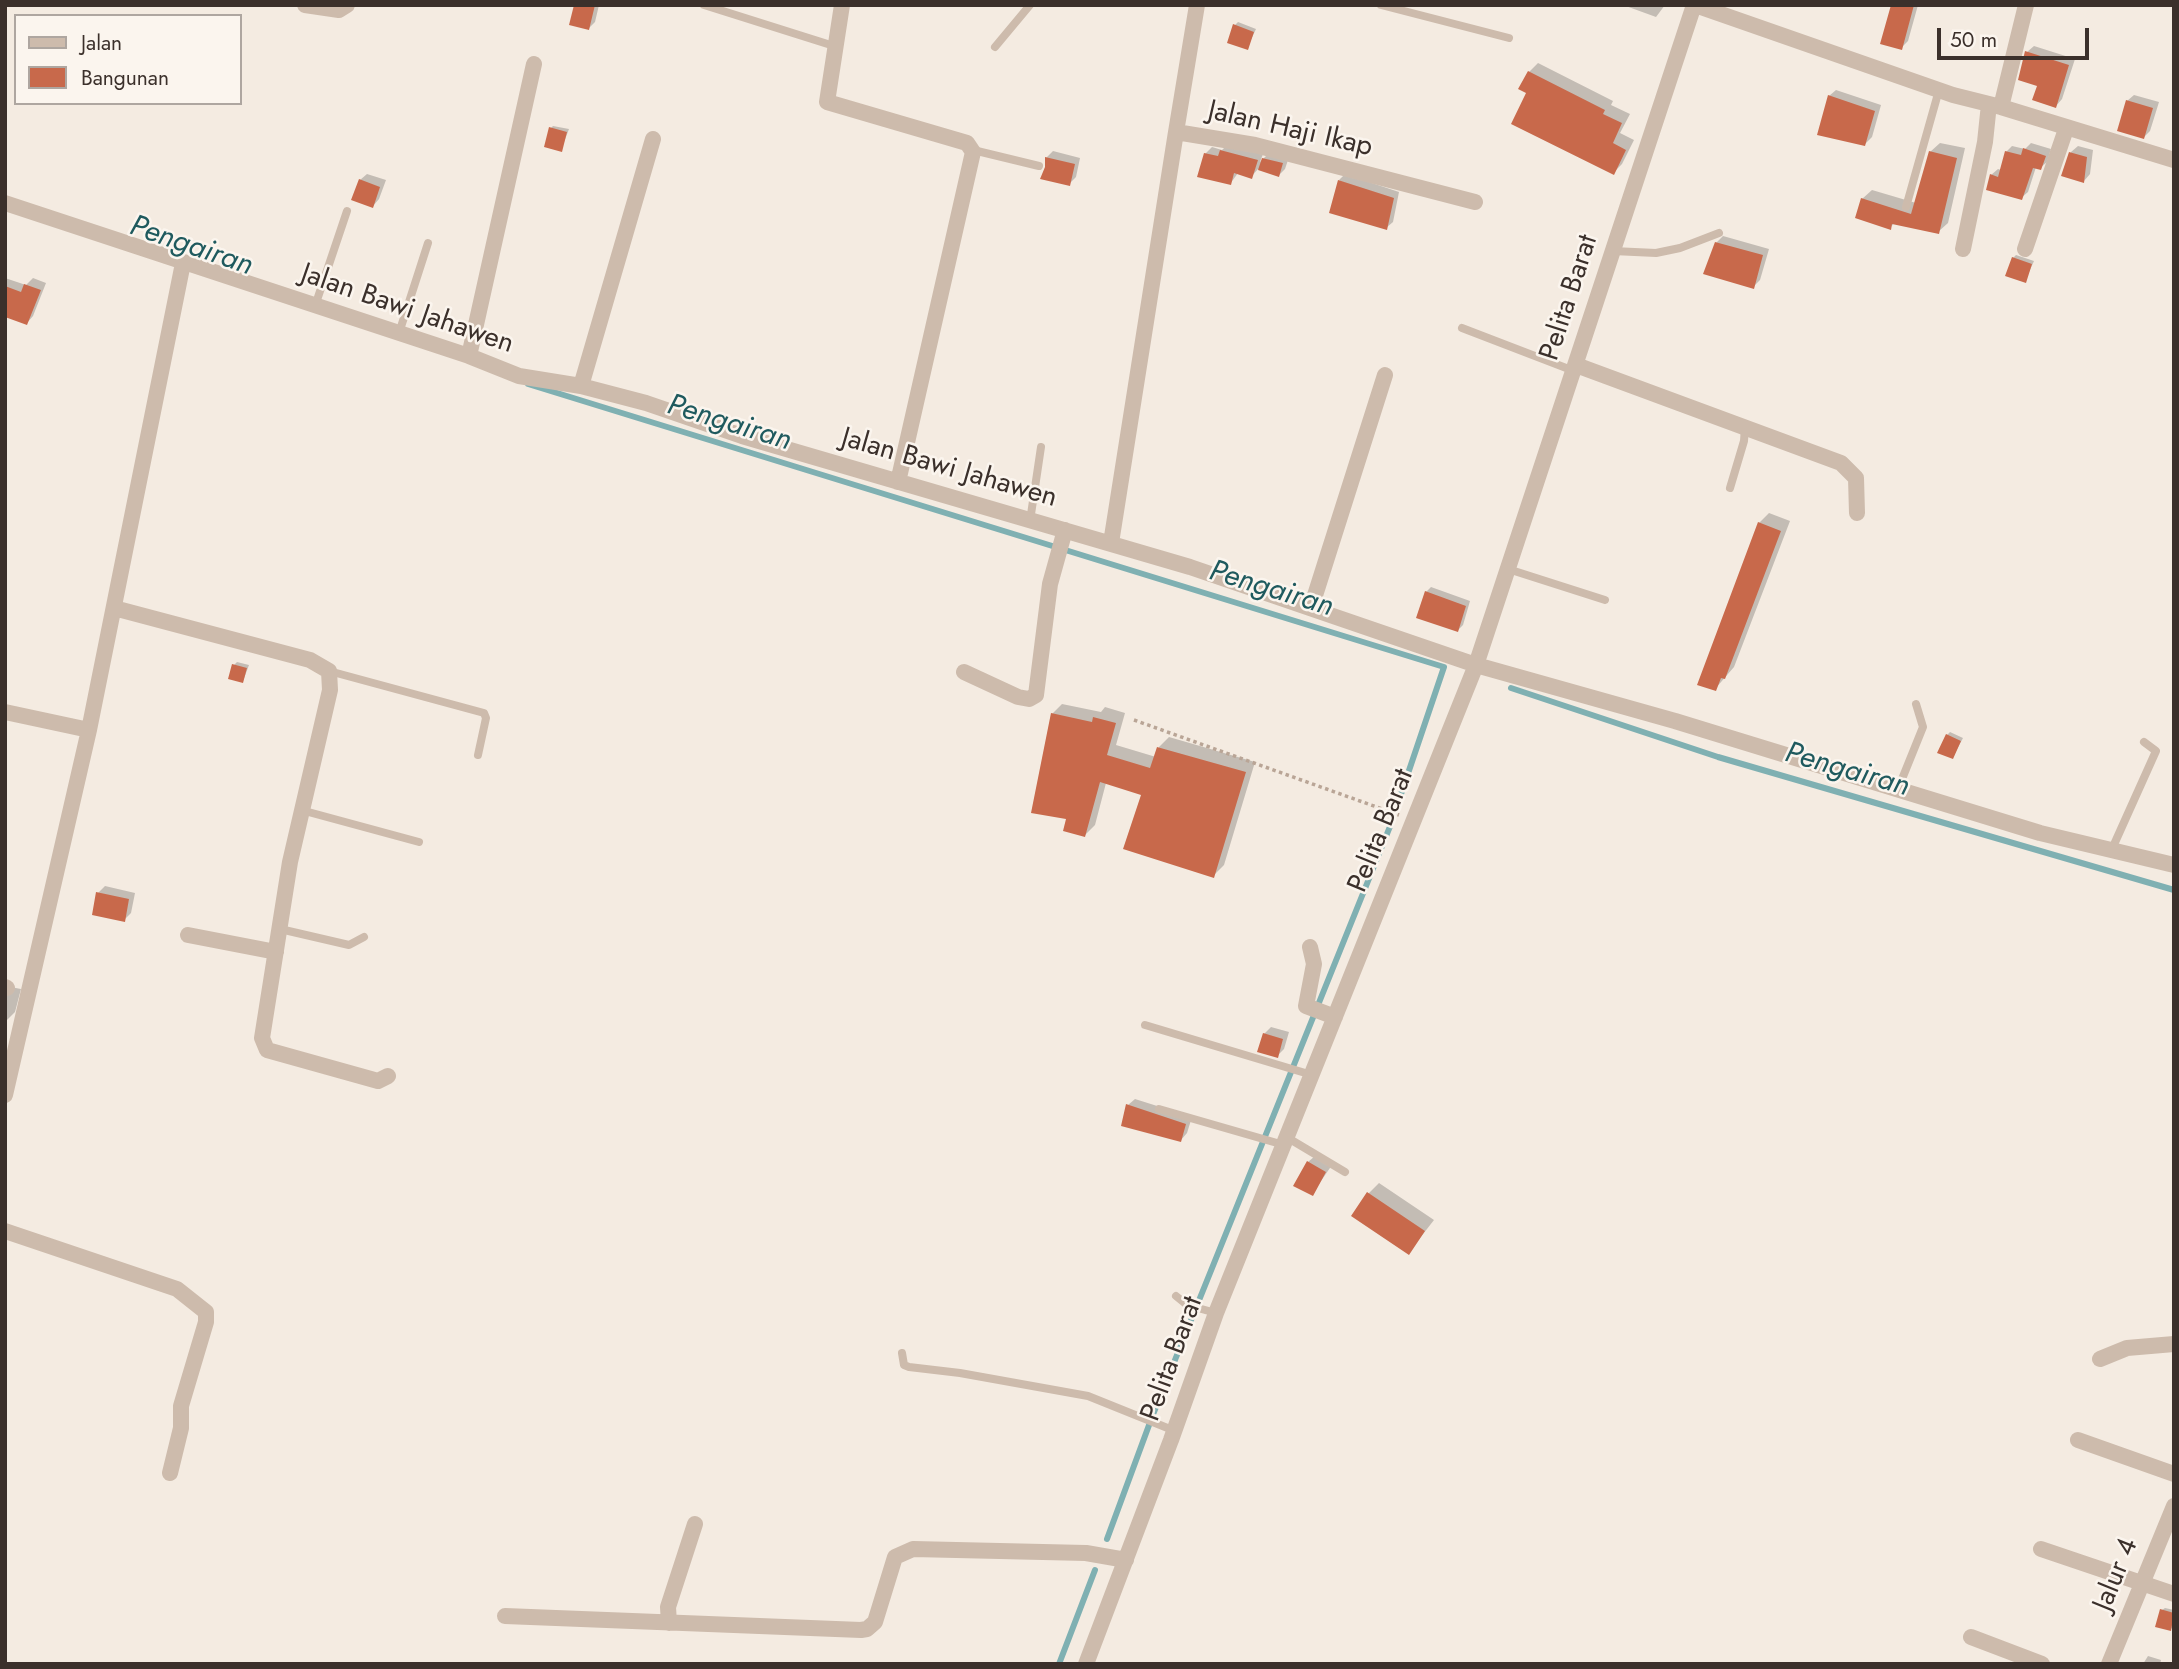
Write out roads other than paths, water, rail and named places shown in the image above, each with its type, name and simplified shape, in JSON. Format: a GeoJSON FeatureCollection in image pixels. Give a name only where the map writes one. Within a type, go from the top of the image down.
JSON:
{"type":"FeatureCollection","features":[{"type":"Feature","properties":{"kind":"street"},"geometry":{"type":"LineString","coordinates":[[305,5],[339,10],[347,5]]}},
{"type":"Feature","properties":{"kind":"street"},"geometry":{"type":"LineString","coordinates":[[842,5],[825,96],[829,104],[967,143],[973,150],[898,482]]}},
{"type":"Feature","properties":{"kind":"street","name":"Jalan Haji Ikap"},"geometry":{"type":"LineString","coordinates":[[1196,5],[1176,132],[1255,145],[1475,202]]}},
{"type":"Feature","properties":{"kind":"street"},"geometry":{"type":"LineString","coordinates":[[1694,5],[1939,90],[2174,160]]}},
{"type":"Feature","properties":{"kind":"street","name":"Pelita Barat"},"geometry":{"type":"LineString","coordinates":[[1086,1664],[1175,1431],[1216,1313],[1476,665],[1694,5]]}},
{"type":"Feature","properties":{"kind":"street"},"geometry":{"type":"LineString","coordinates":[[1963,249],[1985,142],[2026,5]]}},
{"type":"Feature","properties":{"kind":"street"},"geometry":{"type":"LineString","coordinates":[[469,356],[534,64]]}},
{"type":"Feature","properties":{"kind":"street"},"geometry":{"type":"LineString","coordinates":[[2025,249],[2066,129]]}},
{"type":"Feature","properties":{"kind":"street"},"geometry":{"type":"LineString","coordinates":[[1111,543],[1176,132]]}},
{"type":"Feature","properties":{"kind":"street"},"geometry":{"type":"LineString","coordinates":[[581,386],[653,139]]}},
{"type":"Feature","properties":{"kind":"street","name":"Jalan Bawi Jahawen"},"geometry":{"type":"LineString","coordinates":[[5,203],[469,356],[519,376],[581,386],[1111,543],[1476,665],[2040,832],[2174,865]]}},
{"type":"Feature","properties":{"kind":"street"},"geometry":{"type":"LineString","coordinates":[[5,1096],[89,730],[183,263]]}},
{"type":"Feature","properties":{"kind":"street"},"geometry":{"type":"LineString","coordinates":[[1575,368],[1820,453],[1849,469],[1856,478],[1857,513]]}},
{"type":"Feature","properties":{"kind":"street"},"geometry":{"type":"LineString","coordinates":[[1311,608],[1385,375]]}},
{"type":"Feature","properties":{"kind":"street"},"geometry":{"type":"LineString","coordinates":[[964,672],[1018,697],[1029,699],[1036,695],[1050,584],[1065,530]]}},
{"type":"Feature","properties":{"kind":"street"},"geometry":{"type":"LineString","coordinates":[[114,608],[310,660],[328,671],[330,690],[301,810],[262,1038],[267,1050],[378,1081],[388,1076]]}},
{"type":"Feature","properties":{"kind":"street"},"geometry":{"type":"LineString","coordinates":[[5,712],[89,730]]}},
{"type":"Feature","properties":{"kind":"street"},"geometry":{"type":"LineString","coordinates":[[188,935],[276,952]]}},
{"type":"Feature","properties":{"kind":"street"},"geometry":{"type":"LineString","coordinates":[[1310,947],[1314,964],[1306,1006],[1335,1017]]}},
{"type":"Feature","properties":{"kind":"street"},"geometry":{"type":"LineString","coordinates":[[5,1231],[177,1289],[206,1312],[206,1322],[181,1406],[181,1428],[170,1473]]}},
{"type":"Feature","properties":{"kind":"street"},"geometry":{"type":"LineString","coordinates":[[2100,1359],[2127,1348],[2174,1344]]}},
{"type":"Feature","properties":{"kind":"street"},"geometry":{"type":"LineString","coordinates":[[2078,1440],[2174,1474]]}},
{"type":"Feature","properties":{"kind":"street","name":"Jalur 4"},"geometry":{"type":"LineString","coordinates":[[2109,1664],[2174,1506]]}},
{"type":"Feature","properties":{"kind":"street"},"geometry":{"type":"LineString","coordinates":[[669,1623],[668,1607],[695,1524]]}},
{"type":"Feature","properties":{"kind":"street"},"geometry":{"type":"LineString","coordinates":[[505,1616],[867,1629],[875,1622],[890,1566],[895,1557],[913,1549],[1086,1553],[1125,1560]]}},
{"type":"Feature","properties":{"kind":"street"},"geometry":{"type":"LineString","coordinates":[[2041,1549],[2174,1594]]}},
{"type":"Feature","properties":{"kind":"street"},"geometry":{"type":"LineString","coordinates":[[1971,1637],[2042,1664]]}},
{"type":"Feature","properties":{"kind":"lane"},"geometry":{"type":"LineString","coordinates":[[704,5],[834,46]]}},
{"type":"Feature","properties":{"kind":"lane"},"geometry":{"type":"LineString","coordinates":[[995,47],[1030,5]]}},
{"type":"Feature","properties":{"kind":"lane"},"geometry":{"type":"LineString","coordinates":[[1381,5],[1509,38]]}},
{"type":"Feature","properties":{"kind":"lane"},"geometry":{"type":"LineString","coordinates":[[1906,207],[1939,90]]}},
{"type":"Feature","properties":{"kind":"lane"},"geometry":{"type":"LineString","coordinates":[[973,150],[1039,166]]}},
{"type":"Feature","properties":{"kind":"lane"},"geometry":{"type":"LineString","coordinates":[[315,306],[347,211]]}},
{"type":"Feature","properties":{"kind":"lane"},"geometry":{"type":"LineString","coordinates":[[1613,251],[1656,253],[1680,248],[1719,233]]}},
{"type":"Feature","properties":{"kind":"lane"},"geometry":{"type":"LineString","coordinates":[[399,333],[428,243]]}},
{"type":"Feature","properties":{"kind":"lane"},"geometry":{"type":"LineString","coordinates":[[1462,328],[1575,368]]}},
{"type":"Feature","properties":{"kind":"lane"},"geometry":{"type":"LineString","coordinates":[[1730,488],[1744,441],[1745,426]]}},
{"type":"Feature","properties":{"kind":"lane"},"geometry":{"type":"LineString","coordinates":[[1030,521],[1041,447]]}},
{"type":"Feature","properties":{"kind":"lane"},"geometry":{"type":"LineString","coordinates":[[1508,569],[1605,600]]}},
{"type":"Feature","properties":{"kind":"lane"},"geometry":{"type":"LineString","coordinates":[[328,671],[484,713],[478,755]]}},
{"type":"Feature","properties":{"kind":"lane"},"geometry":{"type":"LineString","coordinates":[[1898,789],[1923,727],[1916,704]]}},
{"type":"Feature","properties":{"kind":"lane"},"geometry":{"type":"LineString","coordinates":[[2112,849],[2156,751],[2153,746],[2144,742]]}},
{"type":"Feature","properties":{"kind":"lane"},"geometry":{"type":"LineString","coordinates":[[301,810],[419,842]]}},
{"type":"Feature","properties":{"kind":"lane"},"geometry":{"type":"LineString","coordinates":[[280,929],[349,945],[365,937]]}},
{"type":"Feature","properties":{"kind":"lane"},"geometry":{"type":"LineString","coordinates":[[1144,1026],[1312,1075]]}},
{"type":"Feature","properties":{"kind":"lane"},"geometry":{"type":"LineString","coordinates":[[1159,1109],[1287,1141],[1345,1172]]}},
{"type":"Feature","properties":{"kind":"lane"},"geometry":{"type":"LineString","coordinates":[[1176,1296],[1188,1304],[1216,1313]]}},
{"type":"Feature","properties":{"kind":"lane"},"geometry":{"type":"LineString","coordinates":[[902,1353],[905,1365],[909,1367],[960,1373],[1088,1396],[1175,1431]]}},
{"type":"Feature","properties":{"kind":"waterway","name":"Pengairan"},"geometry":{"type":"LineString","coordinates":[[528,384],[1444,667],[1398,803]]}},
{"type":"Feature","properties":{"kind":"waterway","name":"Pengairan"},"geometry":{"type":"LineString","coordinates":[[1511,688],[1718,757],[2174,890]]}},
{"type":"Feature","properties":{"kind":"waterway"},"geometry":{"type":"LineString","coordinates":[[1107,1539],[1152,1417],[1391,824]]}},
{"type":"Feature","properties":{"kind":"waterway"},"geometry":{"type":"LineString","coordinates":[[1059,1664],[1095,1570]]}}]}
